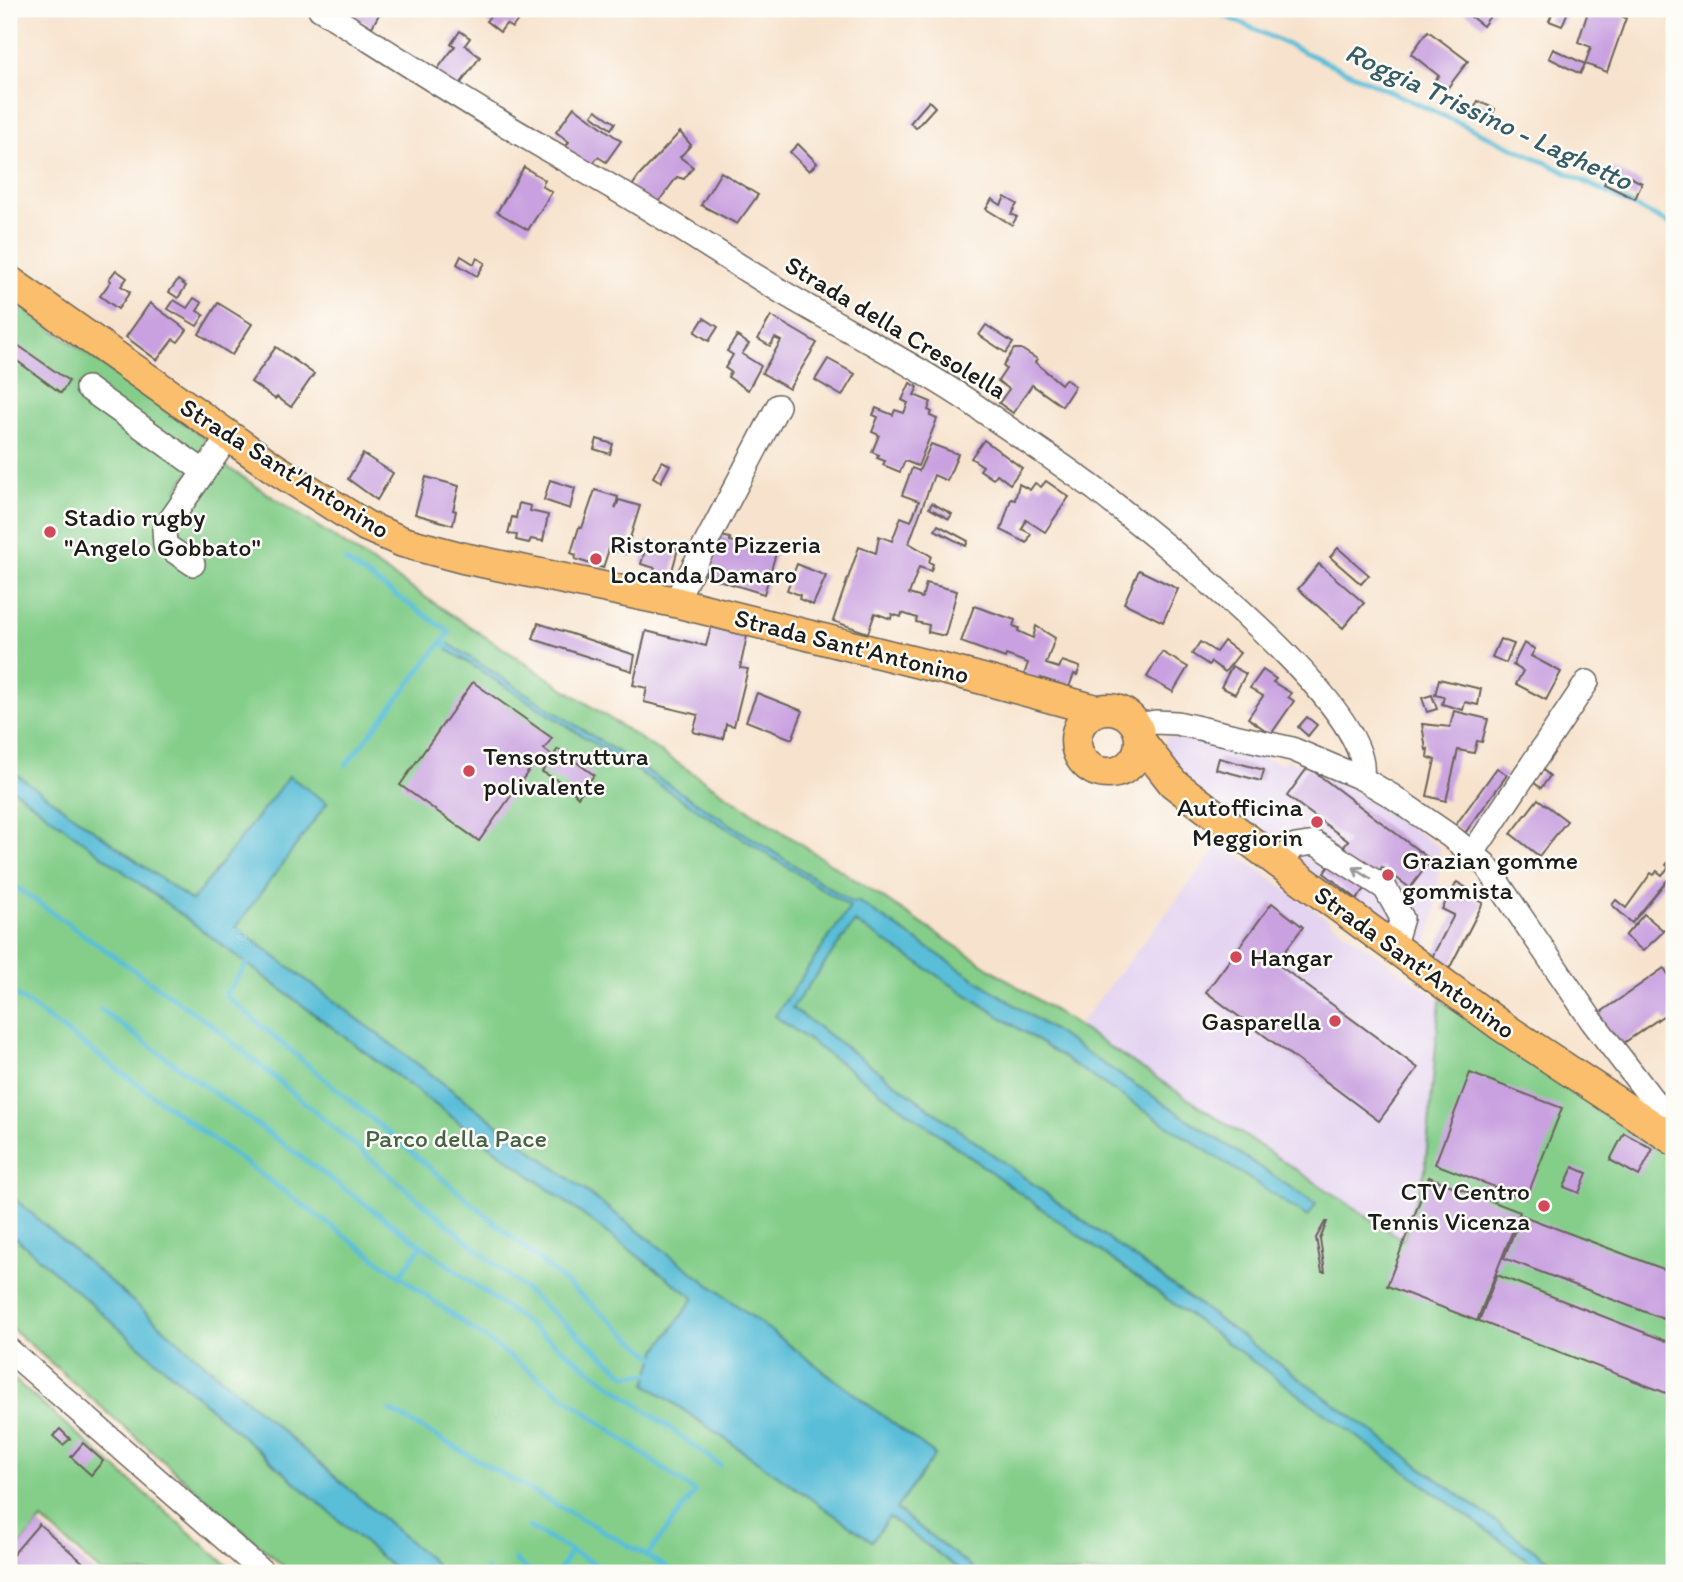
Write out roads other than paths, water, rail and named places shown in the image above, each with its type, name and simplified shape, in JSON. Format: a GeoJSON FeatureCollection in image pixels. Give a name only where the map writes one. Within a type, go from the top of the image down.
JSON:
{"type":"FeatureCollection","features":[{"type":"Feature","properties":{"kind":"main road","name":"Strada Sant'Antonino"},"geometry":{"type":"LineString","coordinates":[[9,281],[229,436],[366,526],[403,542],[463,558],[675,602],[1096,710],[1105,708],[1123,712],[1173,783],[1500,1025],[1669,1136]]}},
{"type":"Feature","properties":{"kind":"main road","name":"Strada Sant'Antonino"},"geometry":{"type":"LineString","coordinates":[[1029,692],[1055,712],[1068,727],[1085,764],[1105,773],[1146,775],[1173,783]]}},
{"type":"Feature","properties":{"kind":"main road"},"geometry":{"type":"LineString","coordinates":[[1076,744],[1080,724],[1096,710]]}},
{"type":"Feature","properties":{"kind":"main road"},"geometry":{"type":"LineString","coordinates":[[1116,772],[1133,761],[1139,733]]}},
{"type":"Feature","properties":{"kind":"street","name":"Strada della Cresolella"},"geometry":{"type":"LineString","coordinates":[[320,9],[501,123],[967,400],[1094,489],[1244,614],[1312,680],[1354,737],[1362,754],[1361,778]]}},
{"type":"Feature","properties":{"kind":"street"},"geometry":{"type":"LineString","coordinates":[[87,388],[203,471]]}},
{"type":"Feature","properties":{"kind":"street"},"geometry":{"type":"LineString","coordinates":[[675,602],[778,406]]}},
{"type":"Feature","properties":{"kind":"street"},"geometry":{"type":"LineString","coordinates":[[193,564],[164,545],[164,529],[229,436]]}},
{"type":"Feature","properties":{"kind":"street"},"geometry":{"type":"LineString","coordinates":[[1472,854],[1587,682]]}},
{"type":"Feature","properties":{"kind":"street","name":"Strada Sant'Antonino"},"geometry":{"type":"LineString","coordinates":[[1139,733],[1156,722],[1177,723],[1292,749],[1361,778],[1392,796],[1472,854],[1485,864],[1592,1021],[1652,1099],[1669,1136]]}},
{"type":"Feature","properties":{"kind":"street"},"geometry":{"type":"LineString","coordinates":[[1279,863],[1296,846],[1315,843],[1385,888],[1402,918],[1396,938],[1390,945]]}},
{"type":"Feature","properties":{"kind":"street"},"geometry":{"type":"LineString","coordinates":[[9,1350],[264,1573]]}},
{"type":"Feature","properties":{"kind":"water"},"geometry":{"type":"Polygon","coordinates":[[[449,644],[853,903],[857,901],[1316,1204],[1308,1217],[855,922],[792,1008],[1566,1573],[1546,1573],[775,1016],[850,907],[447,649],[449,644]]]}},
{"type":"Feature","properties":{"kind":"water"},"geometry":{"type":"Polygon","coordinates":[[[9,769],[192,901],[289,776],[327,803],[236,927],[935,1455],[896,1509],[979,1573],[964,1573],[889,1517],[872,1541],[646,1384],[657,1350],[694,1298],[9,786],[9,769]]]}},
{"type":"Feature","properties":{"kind":"water"},"geometry":{"type":"Polygon","coordinates":[[[9,1194],[446,1573],[399,1573],[9,1232],[9,1194]]]}},
{"type":"Feature","properties":{"kind":"waterway","name":"Roggia Trissino - Laghetto"},"geometry":{"type":"LineString","coordinates":[[1210,9],[1551,165],[1674,226]]}},
{"type":"Feature","properties":{"kind":"waterway"},"geometry":{"type":"LineString","coordinates":[[345,561],[450,632],[442,642],[448,647]]}},
{"type":"Feature","properties":{"kind":"waterway"},"geometry":{"type":"LineString","coordinates":[[346,765],[442,642]]}},
{"type":"Feature","properties":{"kind":"waterway"},"geometry":{"type":"LineString","coordinates":[[9,882],[216,1028],[626,1375],[649,1374]]}},
{"type":"Feature","properties":{"kind":"waterway"},"geometry":{"type":"LineString","coordinates":[[248,963],[225,995],[654,1357]]}},
{"type":"Feature","properties":{"kind":"waterway"},"geometry":{"type":"LineString","coordinates":[[9,990],[695,1492],[647,1556],[676,1573]]}},
{"type":"Feature","properties":{"kind":"waterway"},"geometry":{"type":"LineString","coordinates":[[100,1009],[720,1465]]}},
{"type":"Feature","properties":{"kind":"waterway"},"geometry":{"type":"LineString","coordinates":[[399,1276],[422,1245]]}},
{"type":"Feature","properties":{"kind":"waterway"},"geometry":{"type":"LineString","coordinates":[[391,1411],[647,1556]]}},
{"type":"Feature","properties":{"kind":"waterway"},"geometry":{"type":"LineString","coordinates":[[529,1527],[610,1573]]}},
{"type":"Feature","properties":{"kind":"waterway"},"geometry":{"type":"LineString","coordinates":[[558,1573],[571,1551]]}},
{"type":"Feature","properties":{"kind":"waterway"},"geometry":{"type":"LineString","coordinates":[[515,1560],[531,1573]]}},
{"type":"Feature","properties":{"kind":"waterway"},"geometry":{"type":"LineString","coordinates":[[486,1570],[490,1573]]}},
{"type":"Feature","properties":{"kind":"place","name":"Stadio rugby \"Angelo Gobbato\""},"geometry":{"type":"Point","coordinates":[50,532]}},
{"type":"Feature","properties":{"kind":"place","name":"Ristorante Pizzeria Locanda Damaro"},"geometry":{"type":"Point","coordinates":[596,559]}},
{"type":"Feature","properties":{"kind":"place","name":"Tensostruttura polivalente"},"geometry":{"type":"Point","coordinates":[469,771]}},
{"type":"Feature","properties":{"kind":"place","name":"Autofficina Meggiorin"},"geometry":{"type":"Point","coordinates":[1317,822]}},
{"type":"Feature","properties":{"kind":"place","name":"Grazian gomme gommista"},"geometry":{"type":"Point","coordinates":[1388,875]}},
{"type":"Feature","properties":{"kind":"place","name":"Hangar"},"geometry":{"type":"Point","coordinates":[1236,957]}},
{"type":"Feature","properties":{"kind":"place","name":"Gasparella"},"geometry":{"type":"Point","coordinates":[1335,1021]}},
{"type":"Feature","properties":{"kind":"place","name":"CTV Centro Tennis Vicenza"},"geometry":{"type":"Point","coordinates":[1544,1206]}},
{"type":"Feature","properties":{"kind":"park label","name":"Parco della Pace"},"geometry":{"type":"Point","coordinates":[456,1138]}}]}
